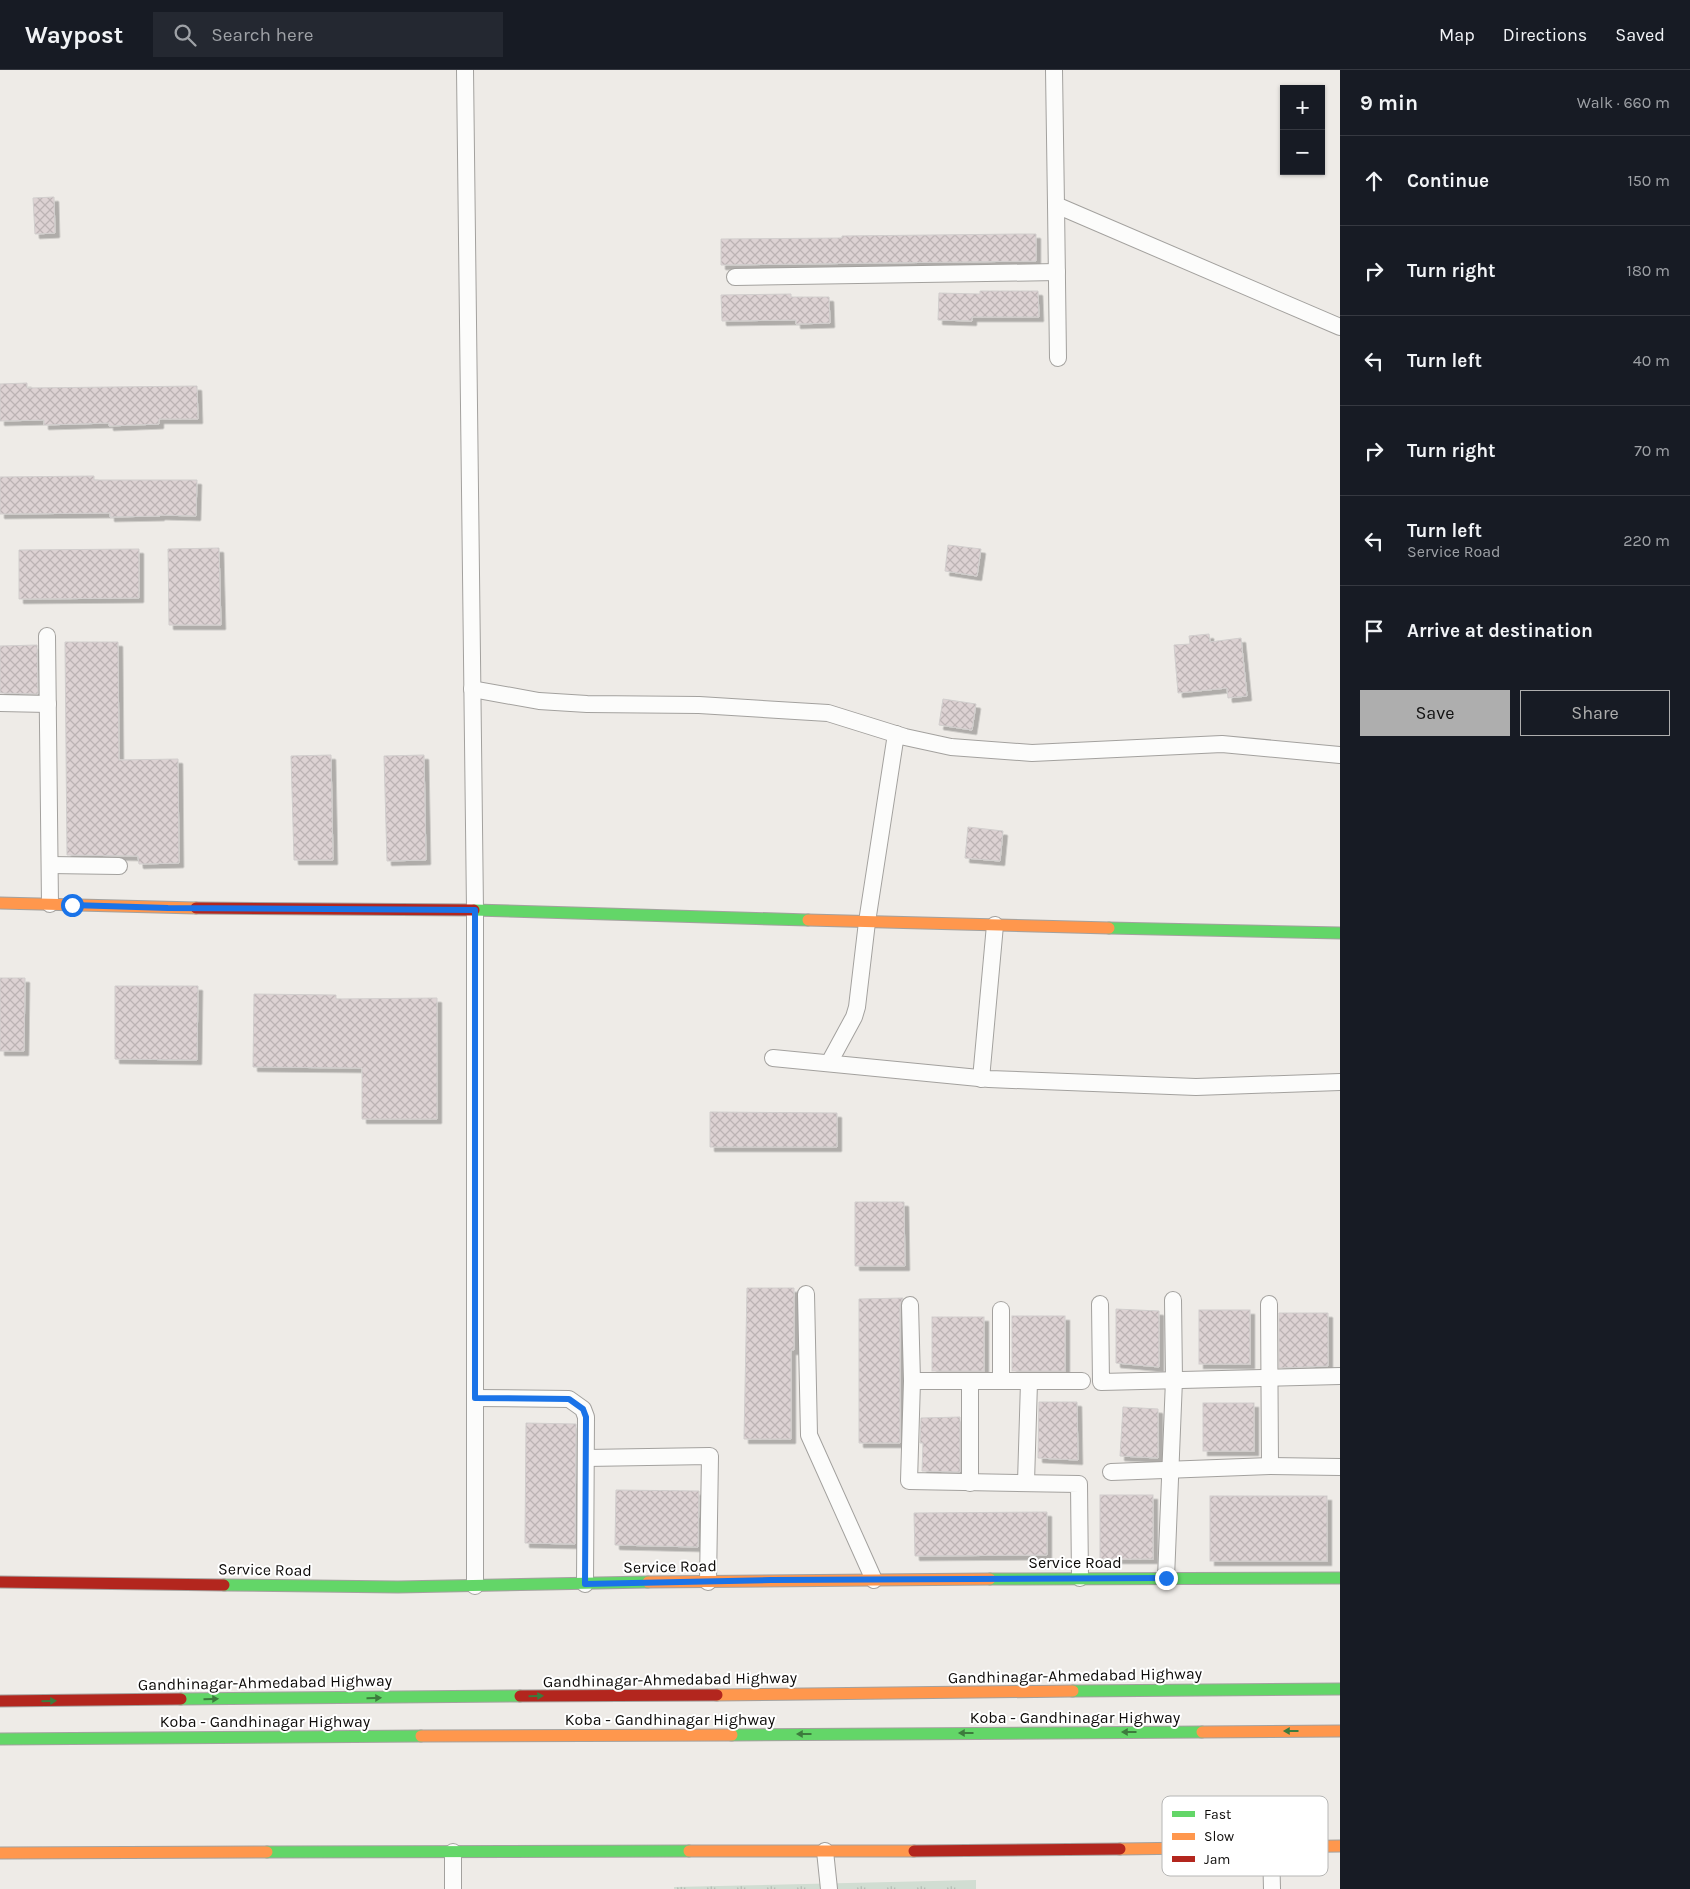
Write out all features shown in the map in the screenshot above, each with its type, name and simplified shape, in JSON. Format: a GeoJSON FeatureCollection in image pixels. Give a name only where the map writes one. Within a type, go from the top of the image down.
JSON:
{"type":"FeatureCollection","features":[{"type":"Feature","properties":{"kind":"street"},"geometry":{"type":"LineString","coordinates":[[465,70],[475,910],[475,1586]]}},
{"type":"Feature","properties":{"kind":"street"},"geometry":{"type":"LineString","coordinates":[[1054,70],[1058,358]]}},
{"type":"Feature","properties":{"kind":"street"},"geometry":{"type":"LineString","coordinates":[[1056,205],[1340,327]]}},
{"type":"Feature","properties":{"kind":"street"},"geometry":{"type":"LineString","coordinates":[[735,277],[1056,272]]}},
{"type":"Feature","properties":{"kind":"street"},"geometry":{"type":"LineString","coordinates":[[47,636],[50,904]]}},
{"type":"Feature","properties":{"kind":"street"},"geometry":{"type":"LineString","coordinates":[[472,689],[539,701],[586,704],[699,705],[828,713],[896,734],[951,746],[1032,753],[1222,744],[1340,755]]}},
{"type":"Feature","properties":{"kind":"street"},"geometry":{"type":"LineString","coordinates":[[0,703],[48,704]]}},
{"type":"Feature","properties":{"kind":"street"},"geometry":{"type":"LineString","coordinates":[[829,1063],[854,1017],[857,1007],[896,734]]}},
{"type":"Feature","properties":{"kind":"street"},"geometry":{"type":"LineString","coordinates":[[50,865],[119,866]]}},
{"type":"Feature","properties":{"kind":"street"},"geometry":{"type":"LineString","coordinates":[[0,903],[168,908],[475,910],[868,922],[1340,933]]}},
{"type":"Feature","properties":{"kind":"street"},"geometry":{"type":"LineString","coordinates":[[981,1079],[995,924]]}},
{"type":"Feature","properties":{"kind":"street"},"geometry":{"type":"LineString","coordinates":[[774,1058],[981,1079],[1196,1087],[1340,1082]]}},
{"type":"Feature","properties":{"kind":"street"},"geometry":{"type":"LineString","coordinates":[[806,1294],[809,1436],[874,1580]]}},
{"type":"Feature","properties":{"kind":"street"},"geometry":{"type":"LineString","coordinates":[[1166,1578],[1174,1380],[1173,1300]]}},
{"type":"Feature","properties":{"kind":"street"},"geometry":{"type":"LineString","coordinates":[[1100,1304],[1101,1382],[1340,1376]]}},
{"type":"Feature","properties":{"kind":"street"},"geometry":{"type":"LineString","coordinates":[[1268,1304],[1270,1466]]}},
{"type":"Feature","properties":{"kind":"street"},"geometry":{"type":"LineString","coordinates":[[910,1305],[912,1382],[909,1481],[1078,1484],[1080,1578]]}},
{"type":"Feature","properties":{"kind":"street"},"geometry":{"type":"LineString","coordinates":[[1001,1310],[1001,1382]]}},
{"type":"Feature","properties":{"kind":"street"},"geometry":{"type":"LineString","coordinates":[[912,1382],[1082,1382]]}},
{"type":"Feature","properties":{"kind":"street"},"geometry":{"type":"LineString","coordinates":[[970,1382],[970,1483]]}},
{"type":"Feature","properties":{"kind":"street"},"geometry":{"type":"LineString","coordinates":[[1026,1482],[1028,1382]]}},
{"type":"Feature","properties":{"kind":"street"},"geometry":{"type":"LineString","coordinates":[[475,1398],[569,1399],[576,1402],[583,1409],[586,1417],[585,1584]]}},
{"type":"Feature","properties":{"kind":"street"},"geometry":{"type":"LineString","coordinates":[[586,1458],[710,1456],[708,1582]]}},
{"type":"Feature","properties":{"kind":"street"},"geometry":{"type":"LineString","coordinates":[[1111,1472],[1270,1466],[1340,1466]]}},
{"type":"Feature","properties":{"kind":"street","name":"Service Road"},"geometry":{"type":"LineString","coordinates":[[0,1582],[398,1587],[1080,1578],[1340,1578]]}},
{"type":"Feature","properties":{"kind":"street","name":"Gandhinagar-Ahmedabad Highway"},"geometry":{"type":"LineString","coordinates":[[0,1701],[1340,1689]]}},
{"type":"Feature","properties":{"kind":"street","name":"Koba - Gandhinagar Highway"},"geometry":{"type":"LineString","coordinates":[[0,1739],[1340,1731]]}},
{"type":"Feature","properties":{"kind":"street"},"geometry":{"type":"LineString","coordinates":[[0,1853],[825,1852],[1162,1848]]}},
{"type":"Feature","properties":{"kind":"street"},"geometry":{"type":"LineString","coordinates":[[453,1852],[453,1889]]}},
{"type":"Feature","properties":{"kind":"street"},"geometry":{"type":"LineString","coordinates":[[825,1852],[829,1889]]}},
{"type":"Feature","properties":{"kind":"street"},"geometry":{"type":"LineString","coordinates":[[1272,1876],[1272,1889]]}},
{"type":"Feature","properties":{"kind":"green space"},"geometry":{"type":"Polygon","coordinates":[[[976,1880],[976,1889],[674,1889],[674,1887],[976,1880]]]}},
{"type":"Feature","properties":{"kind":"building"},"geometry":{"type":"Polygon","coordinates":[[[54,197],[55,233],[35,234],[33,198],[54,197]]]}},
{"type":"Feature","properties":{"kind":"building"},"geometry":{"type":"Polygon","coordinates":[[[1036,234],[1036,261],[721,265],[721,239],[1036,234]]]}},
{"type":"Feature","properties":{"kind":"building"},"geometry":{"type":"Polygon","coordinates":[[[980,291],[1038,291],[1039,317],[972,317],[972,321],[938,320],[939,293],[980,294],[980,291]]]}},
{"type":"Feature","properties":{"kind":"building"},"geometry":{"type":"Polygon","coordinates":[[[791,294],[791,297],[829,297],[830,323],[796,324],[796,320],[722,321],[721,295],[791,294]]]}},
{"type":"Feature","properties":{"kind":"building"},"geometry":{"type":"Polygon","coordinates":[[[27,383],[27,388],[197,386],[198,419],[159,419],[159,424],[109,426],[109,423],[44,425],[44,420],[0,421],[0,384],[27,383]]]}},
{"type":"Feature","properties":{"kind":"building"},"geometry":{"type":"Polygon","coordinates":[[[94,476],[94,480],[197,480],[196,516],[110,517],[110,513],[0,514],[0,477],[94,476]]]}},
{"type":"Feature","properties":{"kind":"building"},"geometry":{"type":"Polygon","coordinates":[[[948,545],[981,549],[977,576],[945,571],[948,545]]]}},
{"type":"Feature","properties":{"kind":"building"},"geometry":{"type":"Polygon","coordinates":[[[219,548],[221,625],[169,625],[168,549],[219,548]]]}},
{"type":"Feature","properties":{"kind":"building"},"geometry":{"type":"Polygon","coordinates":[[[139,549],[139,598],[19,599],[19,550],[139,549]]]}},
{"type":"Feature","properties":{"kind":"building"},"geometry":{"type":"Polygon","coordinates":[[[1209,634],[1210,642],[1241,638],[1247,696],[1228,698],[1227,688],[1178,693],[1174,645],[1190,644],[1189,636],[1209,634]]]}},
{"type":"Feature","properties":{"kind":"building"},"geometry":{"type":"Polygon","coordinates":[[[65,642],[118,642],[119,760],[178,759],[179,863],[139,864],[138,856],[67,855],[65,642]]]}},
{"type":"Feature","properties":{"kind":"building"},"geometry":{"type":"Polygon","coordinates":[[[37,645],[38,694],[0,693],[0,646],[37,645]]]}},
{"type":"Feature","properties":{"kind":"building"},"geometry":{"type":"Polygon","coordinates":[[[943,699],[976,704],[972,730],[939,725],[943,699]]]}},
{"type":"Feature","properties":{"kind":"building"},"geometry":{"type":"Polygon","coordinates":[[[331,755],[333,860],[294,860],[291,756],[331,755]]]}},
{"type":"Feature","properties":{"kind":"building"},"geometry":{"type":"Polygon","coordinates":[[[424,755],[426,860],[387,861],[384,756],[424,755]]]}},
{"type":"Feature","properties":{"kind":"building"},"geometry":{"type":"Polygon","coordinates":[[[968,827],[1003,831],[1000,861],[965,858],[968,827]]]}},
{"type":"Feature","properties":{"kind":"building"},"geometry":{"type":"Polygon","coordinates":[[[0,978],[25,978],[24,1051],[0,1051],[0,978]]]}},
{"type":"Feature","properties":{"kind":"building"},"geometry":{"type":"Polygon","coordinates":[[[115,986],[198,986],[197,1060],[115,1059],[115,986]]]}},
{"type":"Feature","properties":{"kind":"building"},"geometry":{"type":"Polygon","coordinates":[[[254,994],[336,995],[336,999],[437,998],[437,1119],[362,1119],[362,1068],[253,1067],[254,994]]]}},
{"type":"Feature","properties":{"kind":"building"},"geometry":{"type":"Polygon","coordinates":[[[710,1112],[837,1113],[837,1147],[710,1147],[710,1112]]]}},
{"type":"Feature","properties":{"kind":"building"},"geometry":{"type":"Polygon","coordinates":[[[855,1202],[904,1202],[905,1266],[855,1266],[855,1202]]]}},
{"type":"Feature","properties":{"kind":"building"},"geometry":{"type":"Polygon","coordinates":[[[747,1288],[794,1288],[794,1350],[791,1350],[791,1439],[744,1439],[747,1288]]]}},
{"type":"Feature","properties":{"kind":"building"},"geometry":{"type":"Polygon","coordinates":[[[903,1298],[900,1305],[900,1443],[859,1443],[859,1299],[903,1298]]]}},
{"type":"Feature","properties":{"kind":"building"},"geometry":{"type":"Polygon","coordinates":[[[1116,1309],[1159,1311],[1159,1367],[1116,1363],[1116,1309]]]}},
{"type":"Feature","properties":{"kind":"building"},"geometry":{"type":"Polygon","coordinates":[[[1199,1310],[1250,1310],[1250,1364],[1199,1364],[1199,1310]]]}},
{"type":"Feature","properties":{"kind":"building"},"geometry":{"type":"Polygon","coordinates":[[[1279,1313],[1328,1313],[1328,1366],[1279,1368],[1279,1313]]]}},
{"type":"Feature","properties":{"kind":"building"},"geometry":{"type":"Polygon","coordinates":[[[1012,1316],[1065,1316],[1065,1371],[1012,1371],[1012,1316]]]}},
{"type":"Feature","properties":{"kind":"building"},"geometry":{"type":"Polygon","coordinates":[[[932,1317],[984,1317],[984,1371],[932,1371],[932,1317]]]}},
{"type":"Feature","properties":{"kind":"building"},"geometry":{"type":"Polygon","coordinates":[[[1039,1402],[1077,1402],[1078,1460],[1038,1458],[1039,1402]]]}},
{"type":"Feature","properties":{"kind":"building"},"geometry":{"type":"Polygon","coordinates":[[[1203,1403],[1254,1403],[1254,1451],[1203,1451],[1203,1403]]]}},
{"type":"Feature","properties":{"kind":"building"},"geometry":{"type":"Polygon","coordinates":[[[1123,1407],[1158,1409],[1158,1458],[1120,1456],[1123,1407]]]}},
{"type":"Feature","properties":{"kind":"building"},"geometry":{"type":"Polygon","coordinates":[[[960,1417],[960,1472],[922,1471],[923,1443],[920,1443],[921,1418],[960,1417]]]}},
{"type":"Feature","properties":{"kind":"building"},"geometry":{"type":"Polygon","coordinates":[[[526,1423],[576,1424],[575,1544],[525,1543],[526,1423]]]}},
{"type":"Feature","properties":{"kind":"building"},"geometry":{"type":"Polygon","coordinates":[[[616,1490],[699,1491],[698,1547],[615,1545],[616,1490]]]}},
{"type":"Feature","properties":{"kind":"building"},"geometry":{"type":"Polygon","coordinates":[[[1100,1495],[1153,1495],[1153,1559],[1100,1559],[1100,1495]]]}},
{"type":"Feature","properties":{"kind":"building"},"geometry":{"type":"Polygon","coordinates":[[[1210,1496],[1327,1496],[1327,1561],[1210,1561],[1210,1496]]]}},
{"type":"Feature","properties":{"kind":"building"},"geometry":{"type":"Polygon","coordinates":[[[1047,1512],[1047,1555],[915,1556],[914,1513],[1047,1512]]]}},
{"type":"Feature","properties":{"kind":"traffic: fast"},"geometry":{"type":"LineString","coordinates":[[474,910],[808,920]]}},
{"type":"Feature","properties":{"kind":"traffic: fast"},"geometry":{"type":"LineString","coordinates":[[1109,928],[1340,933]]}},
{"type":"Feature","properties":{"kind":"traffic: fast"},"geometry":{"type":"LineString","coordinates":[[990,1579],[1340,1578]]}},
{"type":"Feature","properties":{"kind":"traffic: fast"},"geometry":{"type":"LineString","coordinates":[[224,1585],[398,1587],[648,1582]]}},
{"type":"Feature","properties":{"kind":"traffic: fast"},"geometry":{"type":"LineString","coordinates":[[1073,1691],[1340,1689]]}},
{"type":"Feature","properties":{"kind":"traffic: fast"},"geometry":{"type":"LineString","coordinates":[[181,1699],[520,1696]]}},
{"type":"Feature","properties":{"kind":"traffic: fast"},"geometry":{"type":"LineString","coordinates":[[732,1735],[1202,1732]]}},
{"type":"Feature","properties":{"kind":"traffic: fast"},"geometry":{"type":"LineString","coordinates":[[0,1739],[421,1736]]}},
{"type":"Feature","properties":{"kind":"traffic: fast"},"geometry":{"type":"LineString","coordinates":[[267,1852],[689,1851]]}},
{"type":"Feature","properties":{"kind":"traffic: slow"},"geometry":{"type":"LineString","coordinates":[[0,903],[196,908]]}},
{"type":"Feature","properties":{"kind":"traffic: slow"},"geometry":{"type":"LineString","coordinates":[[808,920],[1109,928]]}},
{"type":"Feature","properties":{"kind":"traffic: slow"},"geometry":{"type":"LineString","coordinates":[[648,1582],[990,1579]]}},
{"type":"Feature","properties":{"kind":"traffic: slow"},"geometry":{"type":"LineString","coordinates":[[717,1695],[1073,1691]]}},
{"type":"Feature","properties":{"kind":"traffic: slow"},"geometry":{"type":"LineString","coordinates":[[1202,1732],[1340,1731]]}},
{"type":"Feature","properties":{"kind":"traffic: slow"},"geometry":{"type":"LineString","coordinates":[[421,1736],[732,1735]]}},
{"type":"Feature","properties":{"kind":"traffic: slow"},"geometry":{"type":"LineString","coordinates":[[1328,1846],[1340,1846]]}},
{"type":"Feature","properties":{"kind":"traffic: slow"},"geometry":{"type":"LineString","coordinates":[[1120,1849],[1162,1848]]}},
{"type":"Feature","properties":{"kind":"traffic: slow"},"geometry":{"type":"LineString","coordinates":[[689,1851],[914,1851]]}},
{"type":"Feature","properties":{"kind":"traffic: slow"},"geometry":{"type":"LineString","coordinates":[[0,1853],[267,1852]]}},
{"type":"Feature","properties":{"kind":"traffic: jam"},"geometry":{"type":"LineString","coordinates":[[196,908],[474,910]]}},
{"type":"Feature","properties":{"kind":"traffic: jam"},"geometry":{"type":"LineString","coordinates":[[0,1582],[224,1585]]}},
{"type":"Feature","properties":{"kind":"traffic: jam"},"geometry":{"type":"LineString","coordinates":[[520,1696],[717,1695]]}},
{"type":"Feature","properties":{"kind":"traffic: jam"},"geometry":{"type":"LineString","coordinates":[[0,1701],[181,1699]]}},
{"type":"Feature","properties":{"kind":"traffic: jam"},"geometry":{"type":"LineString","coordinates":[[914,1851],[1120,1849]]}},
{"type":"Feature","properties":{"kind":"route"},"geometry":{"type":"LineString","coordinates":[[72,905],[168,908],[475,910],[475,1398],[569,1399],[576,1402],[583,1409],[586,1417],[585,1584],[771,1580],[1166,1578]]}}]}
